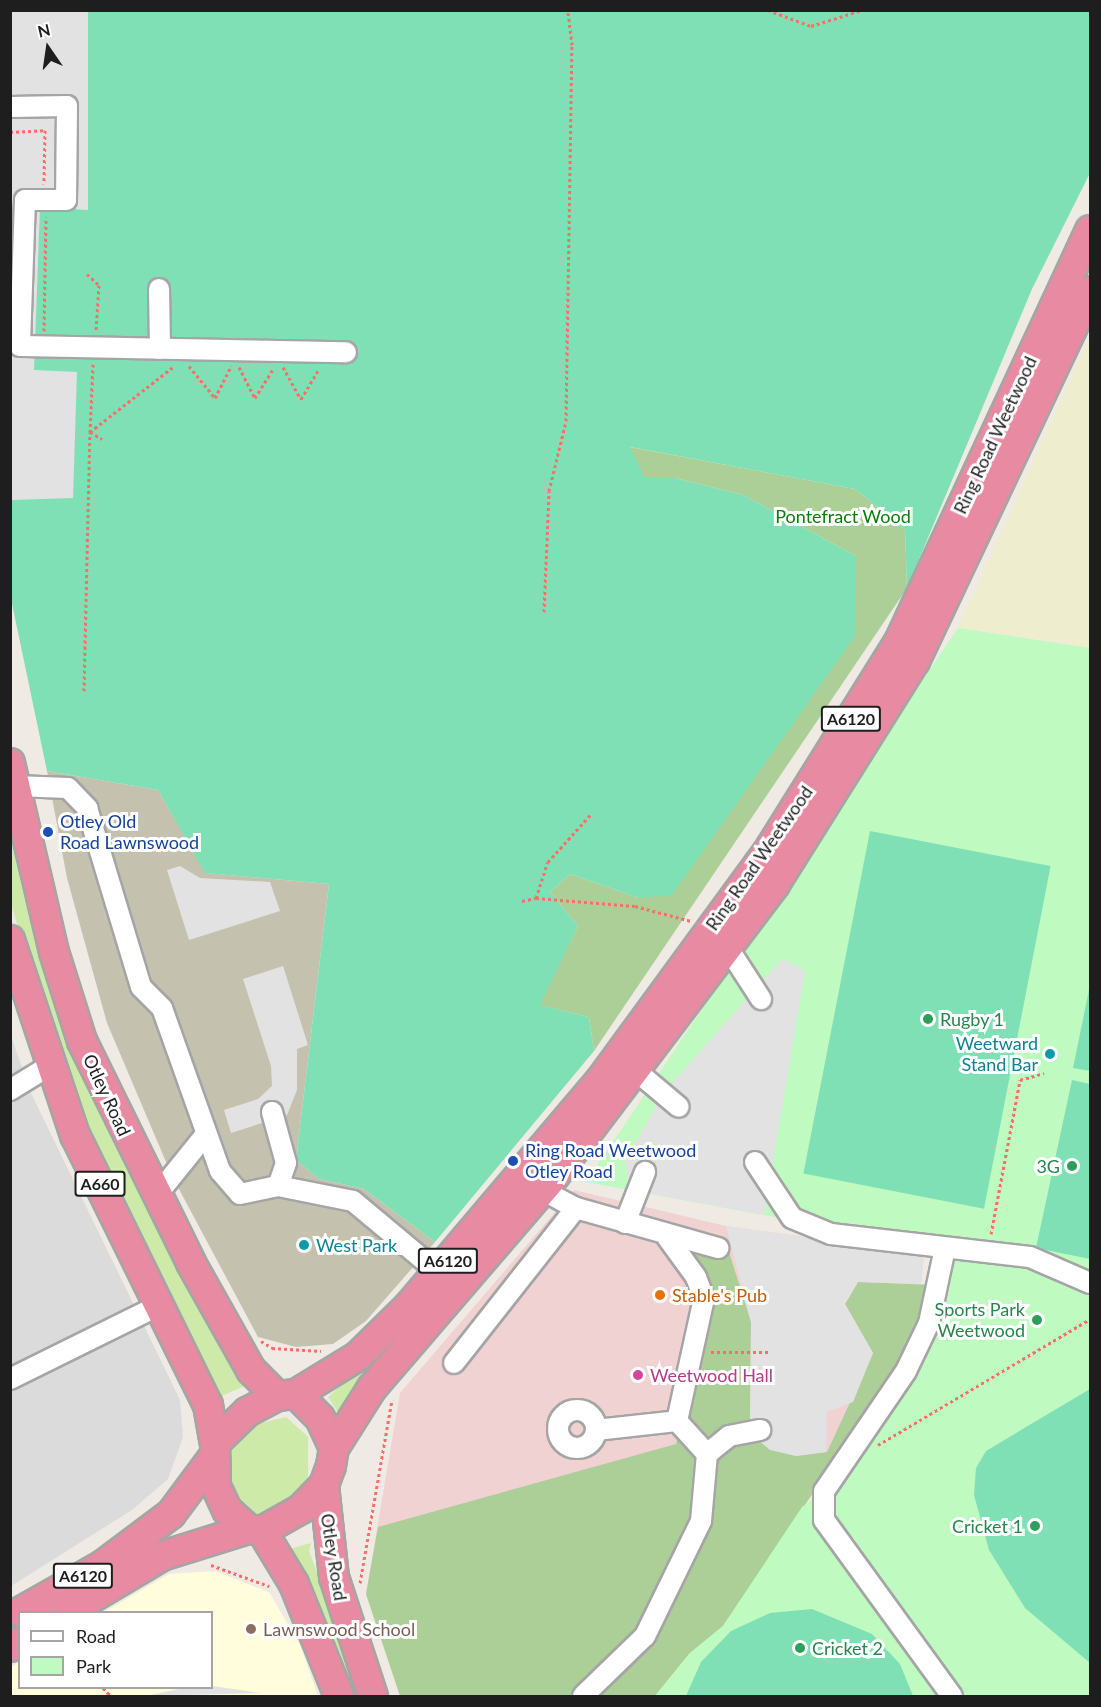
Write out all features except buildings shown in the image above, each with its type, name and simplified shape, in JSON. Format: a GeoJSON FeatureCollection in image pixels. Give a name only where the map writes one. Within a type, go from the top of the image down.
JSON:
{"type":"FeatureCollection","features":[{"type":"Feature","properties":{"kind":"highway","name":"Ring Road Weetwood"},"geometry":{"type":"LineString","coordinates":[[286,1395],[358,1356],[438,1272],[600,1081],[726,947],[767,853],[899,642],[1090,230]]}},
{"type":"Feature","properties":{"kind":"highway","name":"Ring Road Weetwood"},"geometry":{"type":"LineString","coordinates":[[334,1448],[397,1356],[542,1190],[775,884],[915,661],[1090,291]]}},
{"type":"Feature","properties":{"kind":"highway","name":"Otley Road"},"geometry":{"type":"LineString","coordinates":[[13,774],[54,952],[82,1041],[156,1196],[237,1347],[286,1395]]}},
{"type":"Feature","properties":{"kind":"highway","name":"A660"},"geometry":{"type":"LineString","coordinates":[[12,949],[49,1066],[75,1135],[208,1405],[213,1451]]}},
{"type":"Feature","properties":{"kind":"highway"},"geometry":{"type":"LineString","coordinates":[[286,1395],[320,1418],[334,1448]]}},
{"type":"Feature","properties":{"kind":"highway","name":"A6120"},"geometry":{"type":"LineString","coordinates":[[23,1611],[103,1564],[171,1514],[213,1451],[247,1412],[286,1395]]}},
{"type":"Feature","properties":{"kind":"highway","name":"A6120"},"geometry":{"type":"LineString","coordinates":[[70,1611],[162,1556],[255,1530],[301,1509],[324,1485],[334,1448]]}},
{"type":"Feature","properties":{"kind":"highway"},"geometry":{"type":"LineString","coordinates":[[213,1451],[216,1486],[227,1510],[255,1530]]}},
{"type":"Feature","properties":{"kind":"highway","name":"Otley Road"},"geometry":{"type":"LineString","coordinates":[[324,1485],[342,1606],[373,1696]]}},
{"type":"Feature","properties":{"kind":"highway","name":"Otley Road"},"geometry":{"type":"LineString","coordinates":[[255,1530],[294,1584],[339,1696]]}},
{"type":"Feature","properties":{"kind":"street"},"geometry":{"type":"LineString","coordinates":[[10,106],[67,106],[66,200],[25,200],[20,346],[338,352]]}},
{"type":"Feature","properties":{"kind":"street"},"geometry":{"type":"LineString","coordinates":[[159,289],[160,349]]}},
{"type":"Feature","properties":{"kind":"street"},"geometry":{"type":"LineString","coordinates":[[13,774],[68,788],[87,808],[141,987],[162,1008],[220,1171],[240,1194],[278,1186],[353,1201],[438,1272]]}},
{"type":"Feature","properties":{"kind":"street"},"geometry":{"type":"LineString","coordinates":[[726,947],[761,999]]}},
{"type":"Feature","properties":{"kind":"street"},"geometry":{"type":"LineString","coordinates":[[10,1090],[49,1066]]}},
{"type":"Feature","properties":{"kind":"street"},"geometry":{"type":"LineString","coordinates":[[635,1070],[679,1107]]}},
{"type":"Feature","properties":{"kind":"street"},"geometry":{"type":"LineString","coordinates":[[272,1112],[286,1163],[278,1186]]}},
{"type":"Feature","properties":{"kind":"street"},"geometry":{"type":"LineString","coordinates":[[156,1196],[207,1134]]}},
{"type":"Feature","properties":{"kind":"street"},"geometry":{"type":"LineString","coordinates":[[755,1161],[792,1218],[831,1234],[1030,1257],[1090,1283]]}},
{"type":"Feature","properties":{"kind":"street"},"geometry":{"type":"LineString","coordinates":[[625,1223],[645,1172]]}},
{"type":"Feature","properties":{"kind":"street"},"geometry":{"type":"LineString","coordinates":[[542,1190],[576,1208],[668,1237],[718,1248]]}},
{"type":"Feature","properties":{"kind":"street"},"geometry":{"type":"LineString","coordinates":[[454,1362],[576,1208]]}},
{"type":"Feature","properties":{"kind":"street"},"geometry":{"type":"LineString","coordinates":[[668,1237],[696,1277],[704,1298],[694,1352],[677,1421]]}},
{"type":"Feature","properties":{"kind":"street"},"geometry":{"type":"LineString","coordinates":[[945,1248],[929,1323],[906,1371],[824,1491],[824,1520],[952,1696]]}},
{"type":"Feature","properties":{"kind":"street"},"geometry":{"type":"LineString","coordinates":[[10,1379],[160,1305]]}},
{"type":"Feature","properties":{"kind":"street"},"geometry":{"type":"LineString","coordinates":[[596,1431],[677,1421]]}},
{"type":"Feature","properties":{"kind":"street"},"geometry":{"type":"LineString","coordinates":[[583,1696],[645,1636],[701,1521],[706,1454],[677,1421]]}},
{"type":"Feature","properties":{"kind":"street"},"geometry":{"type":"LineString","coordinates":[[706,1454],[729,1436],[760,1430]]}},
{"type":"Feature","properties":{"kind":"path"},"geometry":{"type":"LineString","coordinates":[[544,612],[549,490],[566,421],[572,45],[568,10]]}},
{"type":"Feature","properties":{"kind":"path"},"geometry":{"type":"LineString","coordinates":[[768,10],[811,26],[862,10]]}},
{"type":"Feature","properties":{"kind":"path"},"geometry":{"type":"LineString","coordinates":[[84,691],[90,432],[99,285],[87,273]]}},
{"type":"Feature","properties":{"kind":"path"},"geometry":{"type":"LineString","coordinates":[[90,432],[183,359],[215,398],[234,358],[255,398],[279,359],[301,399],[338,352]]}},
{"type":"Feature","properties":{"kind":"path"},"geometry":{"type":"LineString","coordinates":[[90,432],[102,440]]}},
{"type":"Feature","properties":{"kind":"path"},"geometry":{"type":"LineString","coordinates":[[536,898],[548,862],[592,813]]}},
{"type":"Feature","properties":{"kind":"path"},"geometry":{"type":"LineString","coordinates":[[522,901],[536,898],[663,910],[726,947]]}},
{"type":"Feature","properties":{"kind":"path"},"geometry":{"type":"LineString","coordinates":[[990,1254],[992,1218],[1020,1080],[1044,1073]]}},
{"type":"Feature","properties":{"kind":"path"},"geometry":{"type":"LineString","coordinates":[[871,1449],[1090,1319]]}},
{"type":"Feature","properties":{"kind":"path"},"geometry":{"type":"LineString","coordinates":[[256,1337],[272,1348],[330,1351]]}},
{"type":"Feature","properties":{"kind":"path"},"geometry":{"type":"LineString","coordinates":[[694,1352],[770,1352]]}},
{"type":"Feature","properties":{"kind":"path"},"geometry":{"type":"LineString","coordinates":[[342,1606],[358,1594],[393,1392]]}},
{"type":"Feature","properties":{"kind":"path"},"geometry":{"type":"LineString","coordinates":[[206,1564],[224,1566],[278,1594]]}},
{"type":"Feature","properties":{"kind":"shaded area"},"geometry":{"type":"Polygon","coordinates":[[[10,11],[88,11],[88,210],[40,207],[34,370],[77,372],[73,498],[11,500],[10,11]]]}},
{"type":"Feature","properties":{"kind":"shaded area"},"geometry":{"type":"Polygon","coordinates":[[[47,771],[158,790],[206,873],[329,884],[296,1160],[319,1179],[364,1189],[435,1242],[366,1321],[333,1344],[296,1347],[258,1337],[172,1176],[107,1023],[67,878],[47,771]]]}},
{"type":"Feature","properties":{"kind":"shaded area"},"geometry":{"type":"Polygon","coordinates":[[[180,866],[200,878],[270,882],[280,911],[189,940],[167,870],[180,866]]]}},
{"type":"Feature","properties":{"kind":"shaded area"},"geometry":{"type":"Polygon","coordinates":[[[782,959],[805,970],[764,1215],[630,1190],[625,1161],[665,1091],[782,959]]]}},
{"type":"Feature","properties":{"kind":"shaded area"},"geometry":{"type":"Polygon","coordinates":[[[283,966],[308,1045],[297,1049],[297,1090],[287,1115],[231,1133],[224,1110],[258,1099],[272,1086],[271,1066],[243,979],[283,966]]]}},
{"type":"Feature","properties":{"kind":"shaded area"},"geometry":{"type":"Polygon","coordinates":[[[10,1033],[30,1091],[180,1400],[183,1437],[168,1479],[132,1510],[11,1586],[10,1033]]]}},
{"type":"Feature","properties":{"kind":"shaded area"},"geometry":{"type":"Polygon","coordinates":[[[574,1190],[726,1226],[924,1254],[921,1284],[933,1285],[837,1459],[655,1696],[400,1696],[366,1594],[400,1393],[574,1190]]]}},
{"type":"Feature","properties":{"kind":"shaded area"},"geometry":{"type":"Polygon","coordinates":[[[726,1226],[924,1254],[921,1284],[858,1282],[845,1304],[873,1353],[853,1402],[827,1412],[826,1452],[796,1456],[770,1450],[750,1433],[751,1322],[726,1226]]]}},
{"type":"Feature","properties":{"kind":"shaded area","name":"Lawnswood School"},"geometry":{"type":"Polygon","coordinates":[[[215,1571],[269,1592],[300,1645],[318,1696],[11,1696],[10,1668],[18,1663],[18,1689],[213,1689],[213,1611],[106,1611],[169,1574],[215,1571]]]}},
{"type":"Feature","properties":{"kind":"shaded area"},"geometry":{"type":"Polygon","coordinates":[[[213,1686],[262,1693],[146,1696],[179,1689],[213,1689],[213,1686]]]}},
{"type":"Feature","properties":{"kind":"green space"},"geometry":{"type":"Polygon","coordinates":[[[10,11],[1090,11],[1090,173],[1032,289],[907,588],[905,529],[855,489],[630,447],[645,478],[675,478],[743,495],[856,556],[855,636],[672,895],[639,898],[570,874],[550,892],[578,926],[540,1005],[589,1017],[594,1051],[435,1242],[364,1189],[319,1179],[296,1160],[329,884],[205,873],[158,790],[47,771],[10,594],[10,11]]]}},
{"type":"Feature","properties":{"kind":"green space"},"geometry":{"type":"Polygon","coordinates":[[[1090,336],[1090,652],[1064,643],[958,628],[1090,336]]]}},
{"type":"Feature","properties":{"kind":"green space","name":"Pontefract Wood"},"geometry":{"type":"Polygon","coordinates":[[[629,447],[855,489],[905,529],[907,588],[594,1051],[589,1017],[539,1005],[578,926],[550,892],[570,874],[639,898],[856,556],[743,495],[675,478],[645,479],[629,447]]]}},
{"type":"Feature","properties":{"kind":"green space"},"geometry":{"type":"Polygon","coordinates":[[[958,628],[1090,648],[1090,1696],[655,1696],[690,1653],[723,1626],[802,1507],[824,1491],[906,1371],[945,1249],[586,1182],[958,628]]]}},
{"type":"Feature","properties":{"kind":"green space"},"geometry":{"type":"Polygon","coordinates":[[[10,827],[103,1119],[249,1384],[217,1398],[70,1100],[11,904],[10,827]]]}},
{"type":"Feature","properties":{"kind":"green space","name":"Rugby 1"},"geometry":{"type":"Polygon","coordinates":[[[870,831],[1051,866],[984,1209],[803,1174],[870,831]]]}},
{"type":"Feature","properties":{"kind":"green space"},"geometry":{"type":"Polygon","coordinates":[[[1090,985],[1090,1071],[1073,1068],[1090,985]]]}},
{"type":"Feature","properties":{"kind":"green space","name":"3G"},"geometry":{"type":"Polygon","coordinates":[[[1072,1080],[1090,1084],[1090,1259],[1036,1248],[1072,1080]]]}},
{"type":"Feature","properties":{"kind":"green space"},"geometry":{"type":"Polygon","coordinates":[[[729,1252],[751,1322],[750,1433],[796,1456],[827,1452],[873,1353],[845,1304],[858,1282],[933,1285],[897,1369],[723,1626],[689,1654],[655,1696],[400,1696],[366,1594],[378,1527],[676,1444],[709,1316],[689,1254],[729,1252]]]}},
{"type":"Feature","properties":{"kind":"green space"},"geometry":{"type":"Polygon","coordinates":[[[377,1353],[384,1360],[341,1417],[328,1397],[377,1353]]]}},
{"type":"Feature","properties":{"kind":"green space","name":"Cricket 1"},"geometry":{"type":"Polygon","coordinates":[[[1090,1389],[1090,1663],[1025,1608],[989,1550],[974,1495],[976,1468],[986,1451],[1090,1389]]]}},
{"type":"Feature","properties":{"kind":"green space"},"geometry":{"type":"Polygon","coordinates":[[[286,1417],[308,1437],[308,1477],[296,1498],[274,1515],[257,1515],[230,1492],[226,1463],[237,1438],[253,1425],[286,1417]]]}},
{"type":"Feature","properties":{"kind":"green space"},"geometry":{"type":"Polygon","coordinates":[[[311,1543],[309,1551],[364,1696],[350,1696],[286,1550],[311,1543]]]}},
{"type":"Feature","properties":{"kind":"green space","name":"Cricket 2"},"geometry":{"type":"Polygon","coordinates":[[[812,1609],[872,1634],[900,1664],[913,1696],[686,1696],[701,1662],[731,1631],[770,1613],[812,1609]]]}},
{"type":"Feature","properties":{"kind":"place","name":"Otley Old Road Lawnswood"},"geometry":{"type":"Point","coordinates":[48,832]}},
{"type":"Feature","properties":{"kind":"place","name":"Rugby 1"},"geometry":{"type":"Point","coordinates":[928,1019]}},
{"type":"Feature","properties":{"kind":"place","name":"Weetward Stand Bar"},"geometry":{"type":"Point","coordinates":[1050,1054]}},
{"type":"Feature","properties":{"kind":"place","name":"Ring Road Weetwood Otley Road"},"geometry":{"type":"Point","coordinates":[513,1161]}},
{"type":"Feature","properties":{"kind":"place","name":"3G"},"geometry":{"type":"Point","coordinates":[1072,1166]}},
{"type":"Feature","properties":{"kind":"place","name":"West Park"},"geometry":{"type":"Point","coordinates":[304,1245]}},
{"type":"Feature","properties":{"kind":"place","name":"Stable's Pub"},"geometry":{"type":"Point","coordinates":[660,1295]}},
{"type":"Feature","properties":{"kind":"place","name":"Sports Park Weetwood"},"geometry":{"type":"Point","coordinates":[1037,1320]}},
{"type":"Feature","properties":{"kind":"place","name":"Weetwood Hall"},"geometry":{"type":"Point","coordinates":[638,1375]}},
{"type":"Feature","properties":{"kind":"place","name":"Cricket 1"},"geometry":{"type":"Point","coordinates":[1035,1526]}},
{"type":"Feature","properties":{"kind":"place","name":"Lawnswood School"},"geometry":{"type":"Point","coordinates":[251,1629]}},
{"type":"Feature","properties":{"kind":"place","name":"Cricket 2"},"geometry":{"type":"Point","coordinates":[800,1648]}}]}
